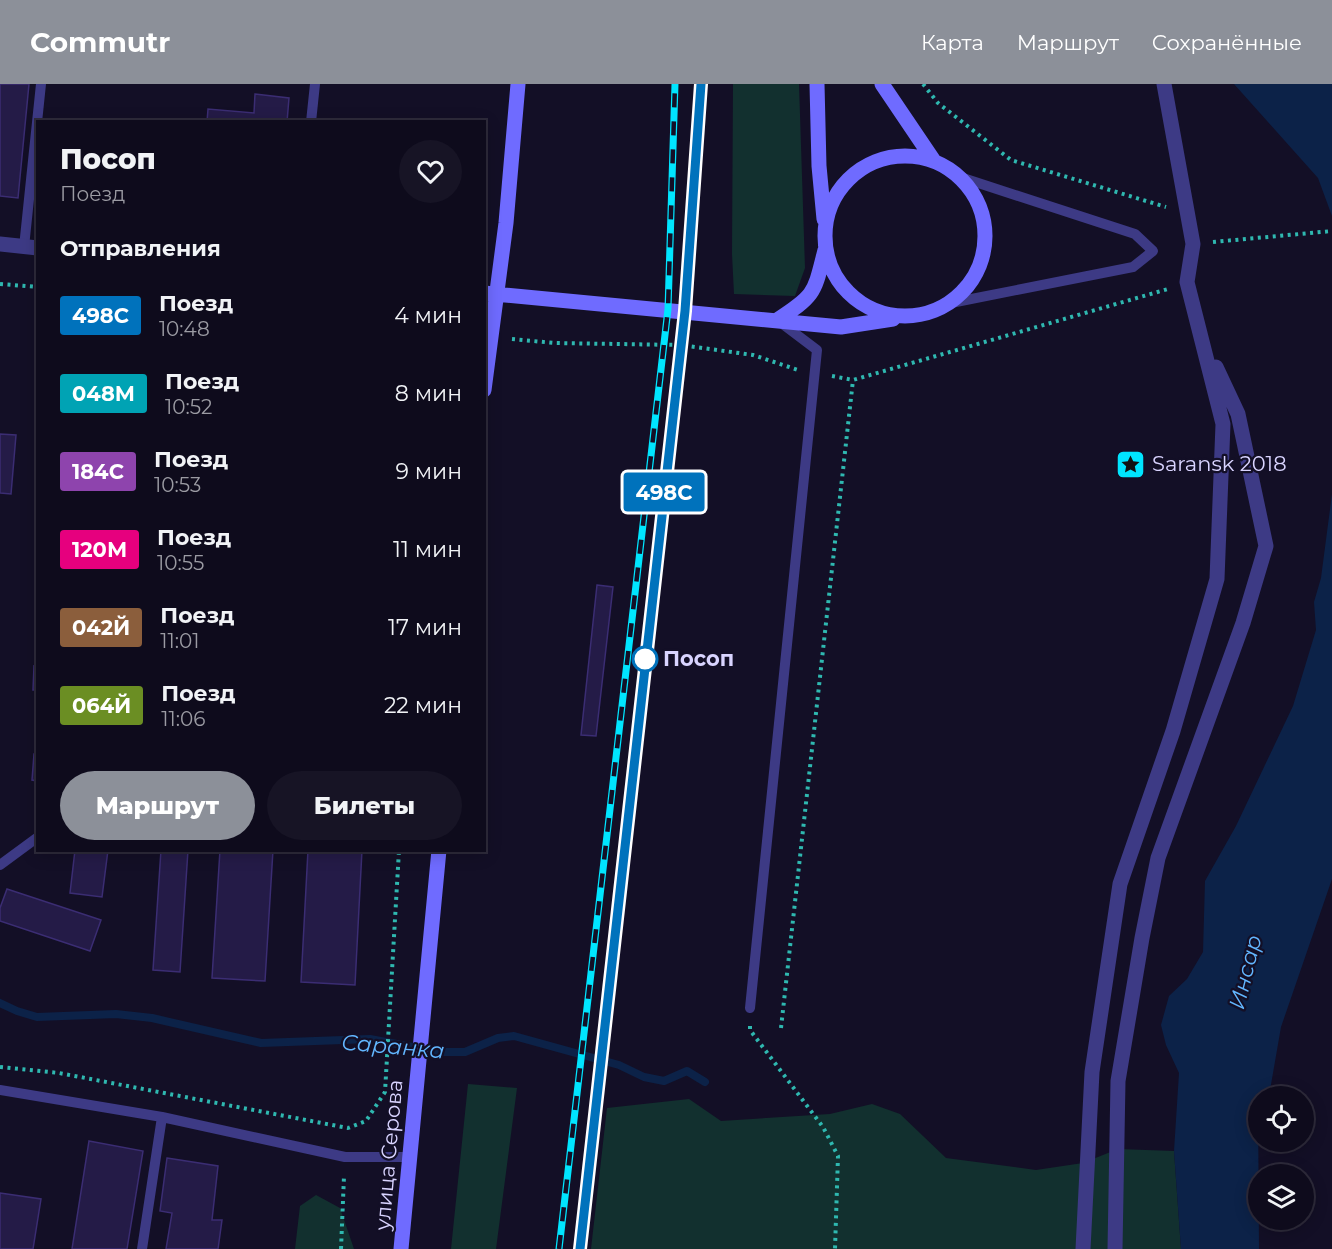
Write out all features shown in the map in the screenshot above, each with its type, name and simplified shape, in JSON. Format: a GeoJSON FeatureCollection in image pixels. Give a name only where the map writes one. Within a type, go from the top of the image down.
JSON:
{"type":"FeatureCollection","features":[{"type":"Feature","properties":{"kind":"street"},"geometry":{"type":"LineString","coordinates":[[486,363],[491,294],[518,84]]}},
{"type":"Feature","properties":{"kind":"street"},"geometry":{"type":"LineString","coordinates":[[777,320],[804,303],[815,289],[825,248],[819,166],[818,84]]}},
{"type":"Feature","properties":{"kind":"street"},"geometry":{"type":"LineString","coordinates":[[882,84],[934,161]]}},
{"type":"Feature","properties":{"kind":"street"},"geometry":{"type":"LineString","coordinates":[[1156,84],[1167,101]]}},
{"type":"Feature","properties":{"kind":"street"},"geometry":{"type":"LineString","coordinates":[[1083,1249],[1092,1072],[1120,884],[1173,731],[1217,579],[1223,424],[1187,282],[1192,244],[1164,84]]}},
{"type":"Feature","properties":{"kind":"street"},"geometry":{"type":"LineString","coordinates":[[491,294],[841,327],[929,313],[951,303],[969,286],[981,266],[986,242],[984,218],[975,196],[960,177],[934,161],[910,156],[886,158],[863,168],[844,183],[831,204],[825,228]]}},
{"type":"Feature","properties":{"kind":"street"},"geometry":{"type":"LineString","coordinates":[[0,244],[31,247]]}},
{"type":"Feature","properties":{"kind":"street"},"geometry":{"type":"LineString","coordinates":[[825,248],[831,267],[843,288],[861,303],[882,313],[905,317]]}},
{"type":"Feature","properties":{"kind":"street"},"geometry":{"type":"LineString","coordinates":[[1115,1249],[1118,1081],[1158,858],[1243,623],[1266,546],[1238,414],[1201,335]]}},
{"type":"Feature","properties":{"kind":"street","name":"улица Серова"},"geometry":{"type":"LineString","coordinates":[[401,1249],[439,852]]}},
{"type":"Feature","properties":{"kind":"lane"},"geometry":{"type":"LineString","coordinates":[[39,120],[41,84]]}},
{"type":"Feature","properties":{"kind":"lane"},"geometry":{"type":"LineString","coordinates":[[311,120],[315,84]]}},
{"type":"Feature","properties":{"kind":"lane"},"geometry":{"type":"LineString","coordinates":[[31,247],[36,166]]}},
{"type":"Feature","properties":{"kind":"lane"},"geometry":{"type":"LineString","coordinates":[[951,303],[1133,267],[1153,251],[1135,234],[960,177]]}},
{"type":"Feature","properties":{"kind":"lane"},"geometry":{"type":"LineString","coordinates":[[750,1008],[817,350],[777,320]]}},
{"type":"Feature","properties":{"kind":"lane"},"geometry":{"type":"LineString","coordinates":[[0,865],[36,838]]}},
{"type":"Feature","properties":{"kind":"lane"},"geometry":{"type":"LineString","coordinates":[[0,1090],[162,1116],[345,1156],[410,1156]]}},
{"type":"Feature","properties":{"kind":"lane"},"geometry":{"type":"LineString","coordinates":[[142,1249],[162,1116]]}},
{"type":"Feature","properties":{"kind":"path"},"geometry":{"type":"LineString","coordinates":[[923,84],[938,103],[1011,160],[1187,213]]}},
{"type":"Feature","properties":{"kind":"path"},"geometry":{"type":"LineString","coordinates":[[1192,244],[1332,231]]}},
{"type":"Feature","properties":{"kind":"path"},"geometry":{"type":"LineString","coordinates":[[0,284],[36,288]]}},
{"type":"Feature","properties":{"kind":"path"},"geometry":{"type":"LineString","coordinates":[[782,1028],[853,380]]}},
{"type":"Feature","properties":{"kind":"path"},"geometry":{"type":"LineString","coordinates":[[0,1067],[59,1073],[348,1128],[366,1121],[385,1092],[399,852]]}},
{"type":"Feature","properties":{"kind":"path"},"geometry":{"type":"LineString","coordinates":[[750,1008],[750,1030],[823,1127],[838,1156],[835,1249]]}},
{"type":"Feature","properties":{"kind":"path"},"geometry":{"type":"LineString","coordinates":[[341,1249],[348,1128]]}},
{"type":"Feature","properties":{"kind":"green space"},"geometry":{"type":"Polygon","coordinates":[[[733,84],[799,84],[805,268],[795,296],[734,294],[732,254],[733,84]]]}},
{"type":"Feature","properties":{"kind":"green space"},"geometry":{"type":"Polygon","coordinates":[[[468,1084],[517,1088],[496,1249],[451,1249],[468,1084]]]}},
{"type":"Feature","properties":{"kind":"green space"},"geometry":{"type":"Polygon","coordinates":[[[689,1099],[721,1121],[830,1114],[872,1104],[900,1114],[946,1158],[1036,1170],[1083,1163],[1118,1149],[1174,1151],[1181,1249],[591,1249],[607,1108],[689,1099]]]}},
{"type":"Feature","properties":{"kind":"green space"},"geometry":{"type":"Polygon","coordinates":[[[316,1195],[340,1208],[354,1249],[295,1249],[300,1206],[316,1195]]]}},
{"type":"Feature","properties":{"kind":"water"},"geometry":{"type":"Polygon","coordinates":[[[1234,84],[1332,84],[1332,216],[1318,178],[1234,84]]]}},
{"type":"Feature","properties":{"kind":"water","name":"Инсар"},"geometry":{"type":"Polygon","coordinates":[[[1332,494],[1332,879],[1281,1027],[1271,1086],[1248,1086],[1248,1152],[1258,1152],[1258,1164],[1248,1164],[1248,1230],[1259,1230],[1259,1249],[1181,1249],[1174,1151],[1179,1073],[1166,1045],[1161,1025],[1169,996],[1187,979],[1203,952],[1205,881],[1236,826],[1293,706],[1316,630],[1314,602],[1321,578],[1332,494]]]}},
{"type":"Feature","properties":{"kind":"building"},"geometry":{"type":"Polygon","coordinates":[[[0,84],[29,84],[18,198],[0,196],[0,84]]]}},
{"type":"Feature","properties":{"kind":"building"},"geometry":{"type":"Polygon","coordinates":[[[255,94],[289,98],[287,120],[207,120],[208,109],[254,113],[255,94]]]}},
{"type":"Feature","properties":{"kind":"building"},"geometry":{"type":"Polygon","coordinates":[[[0,434],[16,435],[11,494],[0,493],[0,434]]]}},
{"type":"Feature","properties":{"kind":"building"},"geometry":{"type":"Polygon","coordinates":[[[597,585],[613,587],[596,736],[581,735],[597,585]]]}},
{"type":"Feature","properties":{"kind":"building"},"geometry":{"type":"Polygon","coordinates":[[[34,666],[36,666],[36,690],[33,690],[34,666]]]}},
{"type":"Feature","properties":{"kind":"building"},"geometry":{"type":"Polygon","coordinates":[[[34,754],[36,754],[36,781],[32,780],[34,754]]]}},
{"type":"Feature","properties":{"kind":"building"},"geometry":{"type":"Polygon","coordinates":[[[75,852],[108,852],[102,897],[70,893],[75,852]]]}},
{"type":"Feature","properties":{"kind":"building"},"geometry":{"type":"Polygon","coordinates":[[[161,852],[188,852],[180,972],[153,970],[161,852]]]}},
{"type":"Feature","properties":{"kind":"building"},"geometry":{"type":"Polygon","coordinates":[[[220,852],[273,852],[265,981],[212,978],[220,852]]]}},
{"type":"Feature","properties":{"kind":"building"},"geometry":{"type":"Polygon","coordinates":[[[308,852],[362,852],[355,985],[301,982],[308,852]]]}},
{"type":"Feature","properties":{"kind":"building"},"geometry":{"type":"Polygon","coordinates":[[[7,889],[101,920],[90,951],[0,921],[0,908],[7,889]]]}},
{"type":"Feature","properties":{"kind":"building"},"geometry":{"type":"Polygon","coordinates":[[[89,1141],[143,1151],[127,1249],[72,1249],[89,1141]]]}},
{"type":"Feature","properties":{"kind":"building"},"geometry":{"type":"Polygon","coordinates":[[[167,1158],[218,1166],[212,1220],[222,1220],[218,1249],[166,1249],[172,1213],[160,1211],[167,1158]]]}},
{"type":"Feature","properties":{"kind":"building"},"geometry":{"type":"Polygon","coordinates":[[[0,1193],[41,1199],[33,1249],[0,1249],[0,1193]]]}},
{"type":"Feature","properties":{"kind":"waterway","name":"Саранка"},"geometry":{"type":"LineString","coordinates":[[0,1003],[37,1017],[116,1014],[152,1018],[261,1043],[370,1039],[439,1052],[465,1052],[498,1038],[514,1036],[619,1065],[644,1077],[664,1081],[687,1071],[705,1082]]}},
{"type":"Feature","properties":{"kind":"railway"},"geometry":{"type":"LineString","coordinates":[[559,1249],[668,309],[675,84]]}},
{"type":"Feature","properties":{"kind":"railway"},"geometry":{"type":"LineString","coordinates":[[580,1249],[685,311],[701,84]]}},
{"type":"Feature","properties":{"kind":"train","name":"498С"},"geometry":{"type":"LineString","coordinates":[[580,1249],[685,311],[701,84]]}},
{"type":"Feature","properties":{"kind":"place","name":"Saransk 2018"},"geometry":{"type":"Point","coordinates":[1131,464]}},
{"type":"Feature","properties":{"kind":"place","name":"Посоп"},"geometry":{"type":"Point","coordinates":[645,659]}}]}
